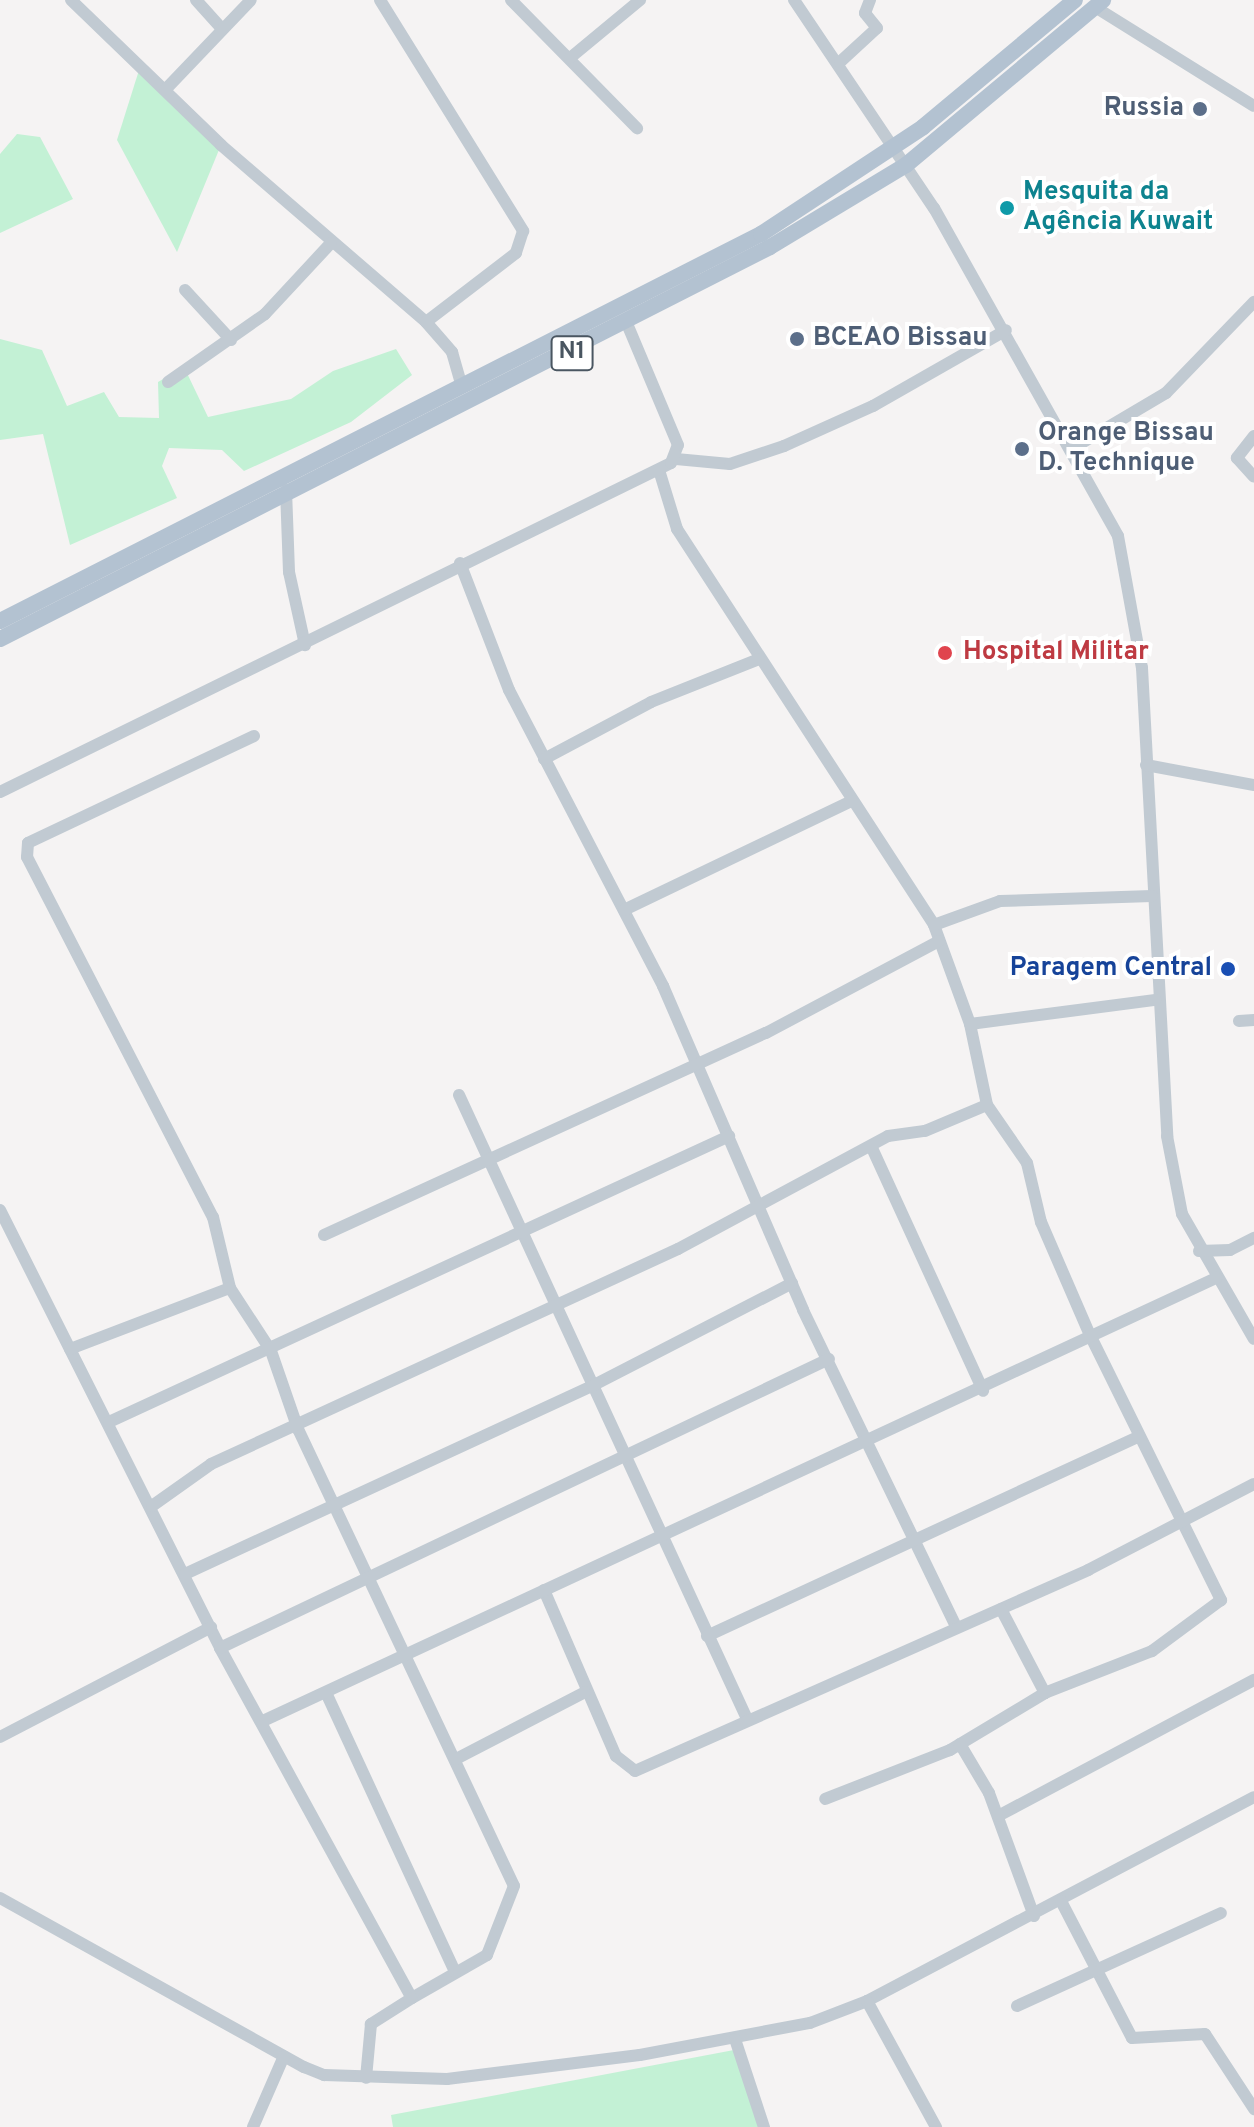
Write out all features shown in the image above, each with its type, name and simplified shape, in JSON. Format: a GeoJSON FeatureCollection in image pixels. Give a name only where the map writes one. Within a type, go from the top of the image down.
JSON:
{"type":"FeatureCollection","features":[{"type":"Feature","properties":{"kind":"main road","name":"N1"},"geometry":{"type":"LineString","coordinates":[[0,621],[761,234],[896,148],[1075,0]]}},
{"type":"Feature","properties":{"kind":"main road","name":"N1"},"geometry":{"type":"LineString","coordinates":[[0,639],[286,490],[628,326],[906,165],[1099,3]]}},
{"type":"Feature","properties":{"kind":"street"},"geometry":{"type":"LineString","coordinates":[[71,0],[331,243],[426,322],[452,352],[462,387]]}},
{"type":"Feature","properties":{"kind":"street"},"geometry":{"type":"LineString","coordinates":[[196,0],[222,29]]}},
{"type":"Feature","properties":{"kind":"street"},"geometry":{"type":"LineString","coordinates":[[165,90],[251,0]]}},
{"type":"Feature","properties":{"kind":"street"},"geometry":{"type":"LineString","coordinates":[[380,0],[523,231],[516,253],[426,322]]}},
{"type":"Feature","properties":{"kind":"street"},"geometry":{"type":"LineString","coordinates":[[511,0],[637,128]]}},
{"type":"Feature","properties":{"kind":"street"},"geometry":{"type":"LineString","coordinates":[[570,58],[640,0]]}},
{"type":"Feature","properties":{"kind":"street"},"geometry":{"type":"LineString","coordinates":[[794,0],[840,62],[896,148],[1006,330],[1073,448],[1124,557],[1142,668],[1155,1000],[1167,1136],[1182,1214],[1199,1251],[1254,1339]]}},
{"type":"Feature","properties":{"kind":"street"},"geometry":{"type":"LineString","coordinates":[[840,62],[877,28],[865,13],[870,0]]}},
{"type":"Feature","properties":{"kind":"street"},"geometry":{"type":"LineString","coordinates":[[1099,3],[1254,106]]}},
{"type":"Feature","properties":{"kind":"street"},"geometry":{"type":"LineString","coordinates":[[168,382],[231,340],[293,288],[331,243]]}},
{"type":"Feature","properties":{"kind":"street"},"geometry":{"type":"LineString","coordinates":[[185,290],[231,340]]}},
{"type":"Feature","properties":{"kind":"street"},"geometry":{"type":"LineString","coordinates":[[1073,448],[1166,393],[1254,302]]}},
{"type":"Feature","properties":{"kind":"street"},"geometry":{"type":"LineString","coordinates":[[628,326],[674,435],[676,459]]}},
{"type":"Feature","properties":{"kind":"street"},"geometry":{"type":"LineString","coordinates":[[0,792],[305,645],[460,563],[659,470],[676,459],[730,464],[784,446],[873,406],[1006,330]]}},
{"type":"Feature","properties":{"kind":"street"},"geometry":{"type":"LineString","coordinates":[[1254,436],[1237,458],[1254,477]]}},
{"type":"Feature","properties":{"kind":"street"},"geometry":{"type":"LineString","coordinates":[[659,470],[677,529],[934,925],[970,1024],[987,1105],[1027,1163],[1041,1222],[1090,1335],[1180,1520],[1219,1592],[1218,1606],[1152,1651],[1045,1693],[960,1744],[825,1799]]}},
{"type":"Feature","properties":{"kind":"street"},"geometry":{"type":"LineString","coordinates":[[286,490],[289,572],[305,645]]}},
{"type":"Feature","properties":{"kind":"street"},"geometry":{"type":"LineString","coordinates":[[460,563],[544,759],[624,910],[729,1136],[792,1283],[955,1625]]}},
{"type":"Feature","properties":{"kind":"street"},"geometry":{"type":"LineString","coordinates":[[544,759],[651,702],[759,659]]}},
{"type":"Feature","properties":{"kind":"street"},"geometry":{"type":"LineString","coordinates":[[254,736],[28,843],[27,857],[213,1217],[230,1288],[271,1351],[298,1429],[340,1505],[516,1893],[489,1952],[371,2024],[366,2078]]}},
{"type":"Feature","properties":{"kind":"street"},"geometry":{"type":"LineString","coordinates":[[1146,765],[1254,785]]}},
{"type":"Feature","properties":{"kind":"street"},"geometry":{"type":"LineString","coordinates":[[624,910],[851,801]]}},
{"type":"Feature","properties":{"kind":"street"},"geometry":{"type":"LineString","coordinates":[[934,925],[1000,901],[1152,896]]}},
{"type":"Feature","properties":{"kind":"street"},"geometry":{"type":"LineString","coordinates":[[324,1235],[696,1064],[939,941]]}},
{"type":"Feature","properties":{"kind":"street"},"geometry":{"type":"LineString","coordinates":[[970,1024],[1155,1000]]}},
{"type":"Feature","properties":{"kind":"street"},"geometry":{"type":"LineString","coordinates":[[1239,1021],[1254,1020]]}},
{"type":"Feature","properties":{"kind":"street"},"geometry":{"type":"LineString","coordinates":[[459,1095],[559,1307],[622,1457],[747,1719]]}},
{"type":"Feature","properties":{"kind":"street"},"geometry":{"type":"LineString","coordinates":[[152,1506],[211,1464],[298,1429],[559,1307],[761,1209],[897,1133],[925,1131],[987,1105]]}},
{"type":"Feature","properties":{"kind":"street"},"geometry":{"type":"LineString","coordinates":[[109,1422],[271,1351],[729,1136]]}},
{"type":"Feature","properties":{"kind":"street"},"geometry":{"type":"LineString","coordinates":[[872,1148],[983,1391]]}},
{"type":"Feature","properties":{"kind":"street"},"geometry":{"type":"LineString","coordinates":[[0,1210],[152,1506],[220,1648],[265,1720],[412,1998]]}},
{"type":"Feature","properties":{"kind":"street"},"geometry":{"type":"LineString","coordinates":[[1199,1251],[1230,1250],[1254,1238]]}},
{"type":"Feature","properties":{"kind":"street"},"geometry":{"type":"LineString","coordinates":[[265,1720],[328,1697],[544,1590],[659,1536],[871,1444],[983,1391],[1090,1335],[1216,1278]]}},
{"type":"Feature","properties":{"kind":"street"},"geometry":{"type":"LineString","coordinates":[[185,1574],[592,1386],[792,1283]]}},
{"type":"Feature","properties":{"kind":"street"},"geometry":{"type":"LineString","coordinates":[[70,1349],[230,1288]]}},
{"type":"Feature","properties":{"kind":"street"},"geometry":{"type":"LineString","coordinates":[[220,1648],[829,1359]]}},
{"type":"Feature","properties":{"kind":"street"},"geometry":{"type":"LineString","coordinates":[[707,1636],[914,1536],[1139,1436]]}},
{"type":"Feature","properties":{"kind":"street"},"geometry":{"type":"LineString","coordinates":[[544,1590],[585,1692],[630,1770],[955,1625],[1001,1609],[1254,1484]]}},
{"type":"Feature","properties":{"kind":"street"},"geometry":{"type":"LineString","coordinates":[[1001,1609],[1045,1693]]}},
{"type":"Feature","properties":{"kind":"street"},"geometry":{"type":"LineString","coordinates":[[0,1737],[211,1627]]}},
{"type":"Feature","properties":{"kind":"street"},"geometry":{"type":"LineString","coordinates":[[998,1816],[1254,1680]]}},
{"type":"Feature","properties":{"kind":"street"},"geometry":{"type":"LineString","coordinates":[[456,1759],[585,1692]]}},
{"type":"Feature","properties":{"kind":"street"},"geometry":{"type":"LineString","coordinates":[[328,1697],[455,1972]]}},
{"type":"Feature","properties":{"kind":"street"},"geometry":{"type":"LineString","coordinates":[[960,1744],[998,1816],[1034,1916]]}},
{"type":"Feature","properties":{"kind":"street"},"geometry":{"type":"LineString","coordinates":[[0,1898],[284,2056],[324,2075],[447,2079],[735,2039],[867,2001],[1034,1916],[1254,1797]]}},
{"type":"Feature","properties":{"kind":"street"},"geometry":{"type":"LineString","coordinates":[[1061,1901],[1095,1974],[1132,2038],[1205,2034],[1254,2109]]}},
{"type":"Feature","properties":{"kind":"street"},"geometry":{"type":"LineString","coordinates":[[1017,2006],[1095,1974],[1221,1913]]}},
{"type":"Feature","properties":{"kind":"street"},"geometry":{"type":"LineString","coordinates":[[867,2001],[936,2127]]}},
{"type":"Feature","properties":{"kind":"street"},"geometry":{"type":"LineString","coordinates":[[735,2039],[764,2127]]}},
{"type":"Feature","properties":{"kind":"street"},"geometry":{"type":"LineString","coordinates":[[253,2127],[284,2056]]}},
{"type":"Feature","properties":{"kind":"green space"},"geometry":{"type":"Polygon","coordinates":[[[140,67],[221,145],[177,252],[117,140],[140,67]]]}},
{"type":"Feature","properties":{"kind":"green space"},"geometry":{"type":"Polygon","coordinates":[[[17,134],[40,137],[73,199],[0,233],[0,154],[17,134]]]}},
{"type":"Feature","properties":{"kind":"green space"},"geometry":{"type":"Polygon","coordinates":[[[0,339],[42,350],[67,406],[104,392],[119,417],[159,418],[158,382],[184,367],[208,417],[291,399],[333,371],[396,349],[412,375],[351,422],[244,471],[222,450],[169,448],[162,466],[177,498],[70,545],[43,434],[0,440],[0,339]]]}},
{"type":"Feature","properties":{"kind":"green space"},"geometry":{"type":"Polygon","coordinates":[[[734,2050],[760,2127],[393,2127],[391,2115],[734,2050]]]}},
{"type":"Feature","properties":{"kind":"place","name":"Russia"},"geometry":{"type":"Point","coordinates":[1200,109]}},
{"type":"Feature","properties":{"kind":"place","name":"Mesquita da Agência Kuwait"},"geometry":{"type":"Point","coordinates":[1007,208]}},
{"type":"Feature","properties":{"kind":"place","name":"BCEAO Bissau"},"geometry":{"type":"Point","coordinates":[797,339]}},
{"type":"Feature","properties":{"kind":"place","name":"Orange Bissau D. Technique"},"geometry":{"type":"Point","coordinates":[1022,449]}},
{"type":"Feature","properties":{"kind":"place","name":"Hospital Militar"},"geometry":{"type":"Point","coordinates":[945,653]}},
{"type":"Feature","properties":{"kind":"place","name":"Paragem Central"},"geometry":{"type":"Point","coordinates":[1228,969]}}]}
